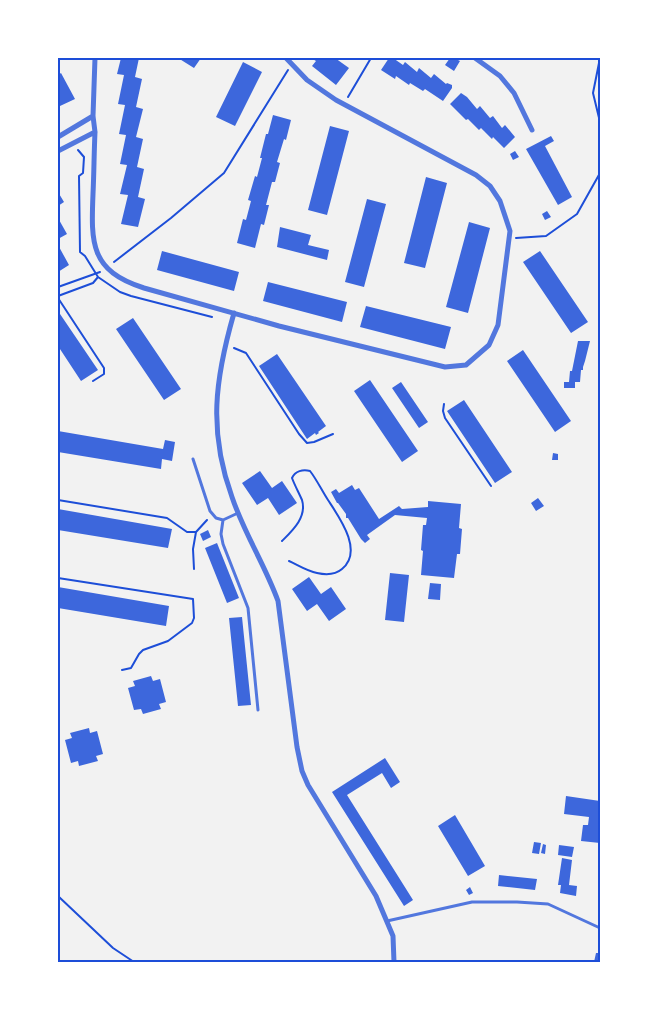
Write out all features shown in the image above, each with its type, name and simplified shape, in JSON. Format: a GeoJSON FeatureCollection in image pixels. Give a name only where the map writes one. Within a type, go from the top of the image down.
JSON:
{"type":"FeatureCollection","features":[{"type":"Feature","properties":{"kind":"street"},"geometry":{"type":"LineString","coordinates":[[95,58],[92,226],[93,242],[106,268],[126,283],[234,313],[445,367],[466,365],[489,346],[498,326],[510,231],[500,202],[490,186],[476,176],[344,105],[307,80],[286,58]]}},
{"type":"Feature","properties":{"kind":"street"},"geometry":{"type":"LineString","coordinates":[[475,58],[500,76],[514,93],[532,130]]}},
{"type":"Feature","properties":{"kind":"street"},"geometry":{"type":"LineString","coordinates":[[58,137],[93,116]]}},
{"type":"Feature","properties":{"kind":"street"},"geometry":{"type":"LineString","coordinates":[[58,151],[95,132]]}},
{"type":"Feature","properties":{"kind":"street"},"geometry":{"type":"LineString","coordinates":[[234,313],[218,382],[216,419],[223,470],[232,498],[270,579],[278,601],[297,747],[302,771],[308,785],[376,896],[393,936],[394,962]]}},
{"type":"Feature","properties":{"kind":"lane"},"geometry":{"type":"LineString","coordinates":[[193,459],[210,511],[223,520]]}},
{"type":"Feature","properties":{"kind":"lane"},"geometry":{"type":"LineString","coordinates":[[223,520],[239,513]]}},
{"type":"Feature","properties":{"kind":"lane"},"geometry":{"type":"LineString","coordinates":[[223,520],[221,534],[248,608],[258,710]]}},
{"type":"Feature","properties":{"kind":"lane"},"geometry":{"type":"LineString","coordinates":[[387,921],[472,902],[517,902],[548,904],[600,928]]}},
{"type":"Feature","properties":{"kind":"path"},"geometry":{"type":"LineString","coordinates":[[344,105],[371,58]]}},
{"type":"Feature","properties":{"kind":"path"},"geometry":{"type":"LineString","coordinates":[[600,58],[593,93],[600,122]]}},
{"type":"Feature","properties":{"kind":"path"},"geometry":{"type":"LineString","coordinates":[[93,381],[104,374],[104,368],[58,297],[93,283],[97,276],[106,268],[172,218],[224,173],[291,64]]}},
{"type":"Feature","properties":{"kind":"path"},"geometry":{"type":"LineString","coordinates":[[71,144],[73,150],[80,151],[84,157],[83,173],[79,176],[78,248],[97,276],[120,292],[131,296],[214,317]]}},
{"type":"Feature","properties":{"kind":"path"},"geometry":{"type":"LineString","coordinates":[[509,238],[546,236],[577,214],[600,173]]}},
{"type":"Feature","properties":{"kind":"path"},"geometry":{"type":"LineString","coordinates":[[58,287],[97,276]]}},
{"type":"Feature","properties":{"kind":"path"},"geometry":{"type":"LineString","coordinates":[[225,347],[235,348],[246,353],[299,434],[307,442],[314,442],[333,434]]}},
{"type":"Feature","properties":{"kind":"path"},"geometry":{"type":"LineString","coordinates":[[444,404],[445,418],[491,486]]}},
{"type":"Feature","properties":{"kind":"path"},"geometry":{"type":"LineString","coordinates":[[282,541],[292,531],[302,516],[303,511],[300,497],[292,478],[294,474],[299,472],[310,471],[342,522],[350,546],[350,558],[340,571],[323,575],[289,561]]}},
{"type":"Feature","properties":{"kind":"path"},"geometry":{"type":"LineString","coordinates":[[58,500],[167,518],[187,532],[196,532]]}},
{"type":"Feature","properties":{"kind":"path"},"geometry":{"type":"LineString","coordinates":[[194,569],[193,548],[196,532],[212,514]]}},
{"type":"Feature","properties":{"kind":"path"},"geometry":{"type":"LineString","coordinates":[[58,578],[194,599],[194,618],[192,623],[168,641],[143,650],[131,668],[122,670]]}},
{"type":"Feature","properties":{"kind":"path"},"geometry":{"type":"LineString","coordinates":[[58,896],[113,948],[134,962]]}},
{"type":"Feature","properties":{"kind":"building"},"geometry":{"type":"Polygon","coordinates":[[[121,58],[139,58],[135,77],[142,79],[136,107],[143,109],[136,137],[143,139],[137,167],[144,169],[138,197],[145,199],[138,227],[121,224],[128,195],[120,194],[127,165],[120,164],[126,135],[119,134],[125,105],[118,104],[124,75],[117,74],[121,58]]]}},
{"type":"Feature","properties":{"kind":"building"},"geometry":{"type":"Polygon","coordinates":[[[178,58],[201,58],[194,68],[178,58]]]}},
{"type":"Feature","properties":{"kind":"building"},"geometry":{"type":"Polygon","coordinates":[[[311,58],[335,58],[349,68],[336,85],[312,66],[316,61],[311,58]]]}},
{"type":"Feature","properties":{"kind":"building"},"geometry":{"type":"Polygon","coordinates":[[[389,58],[393,58],[403,65],[405,62],[417,72],[419,68],[431,78],[434,74],[446,84],[452,85],[452,88],[443,101],[425,89],[423,91],[410,83],[409,85],[396,76],[395,79],[381,70],[389,58]]]}},
{"type":"Feature","properties":{"kind":"building"},"geometry":{"type":"Polygon","coordinates":[[[450,58],[460,61],[454,71],[445,65],[450,58]]]}},
{"type":"Feature","properties":{"kind":"building"},"geometry":{"type":"Polygon","coordinates":[[[243,62],[262,72],[235,126],[216,117],[243,62]]]}},
{"type":"Feature","properties":{"kind":"building"},"geometry":{"type":"Polygon","coordinates":[[[61,73],[75,99],[60,106],[58,102],[58,75],[61,73]]]}},
{"type":"Feature","properties":{"kind":"building"},"geometry":{"type":"Polygon","coordinates":[[[461,93],[477,109],[480,106],[490,118],[493,116],[502,128],[505,125],[515,137],[504,148],[481,128],[479,130],[468,119],[466,120],[450,104],[461,93]]]}},
{"type":"Feature","properties":{"kind":"building"},"geometry":{"type":"Polygon","coordinates":[[[273,115],[291,120],[286,140],[284,139],[277,162],[280,163],[275,182],[272,182],[266,205],[269,205],[264,225],[261,224],[255,248],[237,243],[243,219],[246,220],[251,201],[248,200],[255,176],[257,177],[266,134],[268,134],[273,115]]]}},
{"type":"Feature","properties":{"kind":"building"},"geometry":{"type":"Polygon","coordinates":[[[330,126],[349,131],[327,215],[308,210],[330,126]]]}},
{"type":"Feature","properties":{"kind":"building"},"geometry":{"type":"Polygon","coordinates":[[[551,136],[554,141],[545,146],[572,197],[558,205],[526,149],[551,136]]]}},
{"type":"Feature","properties":{"kind":"building"},"geometry":{"type":"Polygon","coordinates":[[[515,151],[519,157],[513,160],[510,154],[515,151]]]}},
{"type":"Feature","properties":{"kind":"building"},"geometry":{"type":"Polygon","coordinates":[[[426,177],[447,183],[425,268],[404,263],[426,177]]]}},
{"type":"Feature","properties":{"kind":"building"},"geometry":{"type":"Polygon","coordinates":[[[58,192],[64,202],[58,206],[58,192]]]}},
{"type":"Feature","properties":{"kind":"building"},"geometry":{"type":"Polygon","coordinates":[[[367,199],[386,204],[364,287],[345,282],[367,199]]]}},
{"type":"Feature","properties":{"kind":"building"},"geometry":{"type":"Polygon","coordinates":[[[547,211],[551,217],[545,220],[542,214],[547,211]]]}},
{"type":"Feature","properties":{"kind":"building"},"geometry":{"type":"Polygon","coordinates":[[[58,218],[67,234],[58,239],[58,218]]]}},
{"type":"Feature","properties":{"kind":"building"},"geometry":{"type":"Polygon","coordinates":[[[469,222],[490,228],[468,313],[446,307],[469,222]]]}},
{"type":"Feature","properties":{"kind":"building"},"geometry":{"type":"Polygon","coordinates":[[[280,227],[311,235],[308,245],[329,250],[327,260],[277,247],[280,227]]]}},
{"type":"Feature","properties":{"kind":"building"},"geometry":{"type":"Polygon","coordinates":[[[58,245],[69,265],[58,272],[58,245]]]}},
{"type":"Feature","properties":{"kind":"building"},"geometry":{"type":"Polygon","coordinates":[[[162,251],[239,272],[234,291],[157,270],[162,251]]]}},
{"type":"Feature","properties":{"kind":"building"},"geometry":{"type":"Polygon","coordinates":[[[540,251],[588,322],[571,333],[523,262],[540,251]]]}},
{"type":"Feature","properties":{"kind":"building"},"geometry":{"type":"Polygon","coordinates":[[[268,282],[347,302],[342,322],[263,301],[268,282]]]}},
{"type":"Feature","properties":{"kind":"building"},"geometry":{"type":"Polygon","coordinates":[[[366,306],[451,327],[445,349],[360,327],[366,306]]]}},
{"type":"Feature","properties":{"kind":"building"},"geometry":{"type":"Polygon","coordinates":[[[58,311],[98,370],[81,381],[58,346],[58,311]]]}},
{"type":"Feature","properties":{"kind":"building"},"geometry":{"type":"Polygon","coordinates":[[[133,318],[181,389],[164,400],[116,329],[133,318]]]}},
{"type":"Feature","properties":{"kind":"building"},"geometry":{"type":"Polygon","coordinates":[[[578,341],[590,341],[583,370],[581,370],[580,382],[575,382],[575,388],[564,388],[564,382],[569,382],[578,341]]]}},
{"type":"Feature","properties":{"kind":"building"},"geometry":{"type":"Polygon","coordinates":[[[523,350],[571,421],[555,432],[507,361],[523,350]]]}},
{"type":"Feature","properties":{"kind":"building"},"geometry":{"type":"Polygon","coordinates":[[[277,354],[326,426],[319,433],[316,435],[315,433],[307,439],[259,366],[277,354]]]}},
{"type":"Feature","properties":{"kind":"building"},"geometry":{"type":"Polygon","coordinates":[[[370,380],[418,451],[402,462],[354,391],[370,380]]]}},
{"type":"Feature","properties":{"kind":"building"},"geometry":{"type":"Polygon","coordinates":[[[401,382],[428,422],[419,428],[392,388],[401,382]]]}},
{"type":"Feature","properties":{"kind":"building"},"geometry":{"type":"Polygon","coordinates":[[[464,400],[512,472],[495,483],[447,411],[464,400]]]}},
{"type":"Feature","properties":{"kind":"building"},"geometry":{"type":"Polygon","coordinates":[[[58,431],[163,449],[165,440],[175,442],[172,461],[162,459],[161,469],[58,452],[58,431]]]}},
{"type":"Feature","properties":{"kind":"building"},"geometry":{"type":"Polygon","coordinates":[[[553,453],[558,454],[558,460],[552,460],[553,453]]]}},
{"type":"Feature","properties":{"kind":"building"},"geometry":{"type":"Polygon","coordinates":[[[260,471],[272,488],[282,481],[297,503],[279,515],[268,498],[257,505],[242,483],[260,471]]]}},
{"type":"Feature","properties":{"kind":"building"},"geometry":{"type":"Polygon","coordinates":[[[352,485],[355,490],[359,488],[379,519],[399,506],[402,509],[428,507],[428,501],[461,504],[459,528],[462,529],[460,554],[457,554],[454,578],[421,575],[423,525],[426,525],[427,518],[395,515],[367,535],[370,539],[365,543],[348,518],[346,518],[346,514],[331,492],[336,489],[339,493],[352,485]]]}},
{"type":"Feature","properties":{"kind":"building"},"geometry":{"type":"Polygon","coordinates":[[[538,498],[544,506],[536,511],[531,503],[538,498]]]}},
{"type":"Feature","properties":{"kind":"building"},"geometry":{"type":"Polygon","coordinates":[[[58,509],[172,529],[168,548],[58,530],[58,509]]]}},
{"type":"Feature","properties":{"kind":"building"},"geometry":{"type":"Polygon","coordinates":[[[208,530],[211,537],[203,541],[200,534],[208,530]]]}},
{"type":"Feature","properties":{"kind":"building"},"geometry":{"type":"Polygon","coordinates":[[[217,543],[239,598],[227,603],[205,548],[217,543]]]}},
{"type":"Feature","properties":{"kind":"building"},"geometry":{"type":"Polygon","coordinates":[[[390,573],[409,575],[404,622],[385,620],[390,573]]]}},
{"type":"Feature","properties":{"kind":"building"},"geometry":{"type":"Polygon","coordinates":[[[309,577],[321,594],[331,587],[346,609],[329,621],[317,604],[307,611],[292,589],[309,577]]]}},
{"type":"Feature","properties":{"kind":"building"},"geometry":{"type":"Polygon","coordinates":[[[430,583],[441,584],[440,600],[428,599],[430,583]]]}},
{"type":"Feature","properties":{"kind":"building"},"geometry":{"type":"Polygon","coordinates":[[[58,587],[169,606],[166,626],[58,608],[58,587]]]}},
{"type":"Feature","properties":{"kind":"building"},"geometry":{"type":"Polygon","coordinates":[[[242,617],[251,705],[238,706],[229,618],[242,617]]]}},
{"type":"Feature","properties":{"kind":"building"},"geometry":{"type":"Polygon","coordinates":[[[151,676],[153,681],[160,679],[166,702],[159,704],[161,709],[143,714],[141,709],[134,710],[128,688],[135,686],[133,681],[151,676]]]}},
{"type":"Feature","properties":{"kind":"building"},"geometry":{"type":"Polygon","coordinates":[[[89,728],[90,733],[97,731],[103,754],[96,756],[98,761],[79,766],[78,761],[71,763],[65,740],[72,738],[70,733],[89,728]]]}},
{"type":"Feature","properties":{"kind":"building"},"geometry":{"type":"Polygon","coordinates":[[[385,758],[400,782],[391,788],[382,773],[347,795],[413,900],[404,906],[332,792],[385,758]]]}},
{"type":"Feature","properties":{"kind":"building"},"geometry":{"type":"Polygon","coordinates":[[[566,796],[600,801],[600,843],[581,841],[583,825],[588,825],[589,817],[564,814],[566,796]]]}},
{"type":"Feature","properties":{"kind":"building"},"geometry":{"type":"Polygon","coordinates":[[[455,815],[485,866],[468,876],[438,826],[455,815]]]}},
{"type":"Feature","properties":{"kind":"building"},"geometry":{"type":"Polygon","coordinates":[[[534,842],[541,843],[539,854],[532,853],[534,842]]]}},
{"type":"Feature","properties":{"kind":"building"},"geometry":{"type":"Polygon","coordinates":[[[543,844],[546,845],[545,854],[541,853],[543,844]]]}},
{"type":"Feature","properties":{"kind":"building"},"geometry":{"type":"Polygon","coordinates":[[[559,845],[574,847],[572,857],[558,855],[559,845]]]}},
{"type":"Feature","properties":{"kind":"building"},"geometry":{"type":"Polygon","coordinates":[[[562,858],[572,860],[569,885],[577,886],[576,896],[560,893],[561,885],[558,885],[562,858]]]}},
{"type":"Feature","properties":{"kind":"building"},"geometry":{"type":"Polygon","coordinates":[[[499,875],[537,879],[535,890],[498,886],[499,875]]]}},
{"type":"Feature","properties":{"kind":"building"},"geometry":{"type":"Polygon","coordinates":[[[470,887],[473,893],[469,895],[466,890],[470,887]]]}},
{"type":"Feature","properties":{"kind":"building"},"geometry":{"type":"Polygon","coordinates":[[[596,953],[600,953],[600,962],[594,962],[596,953]]]}}]}
